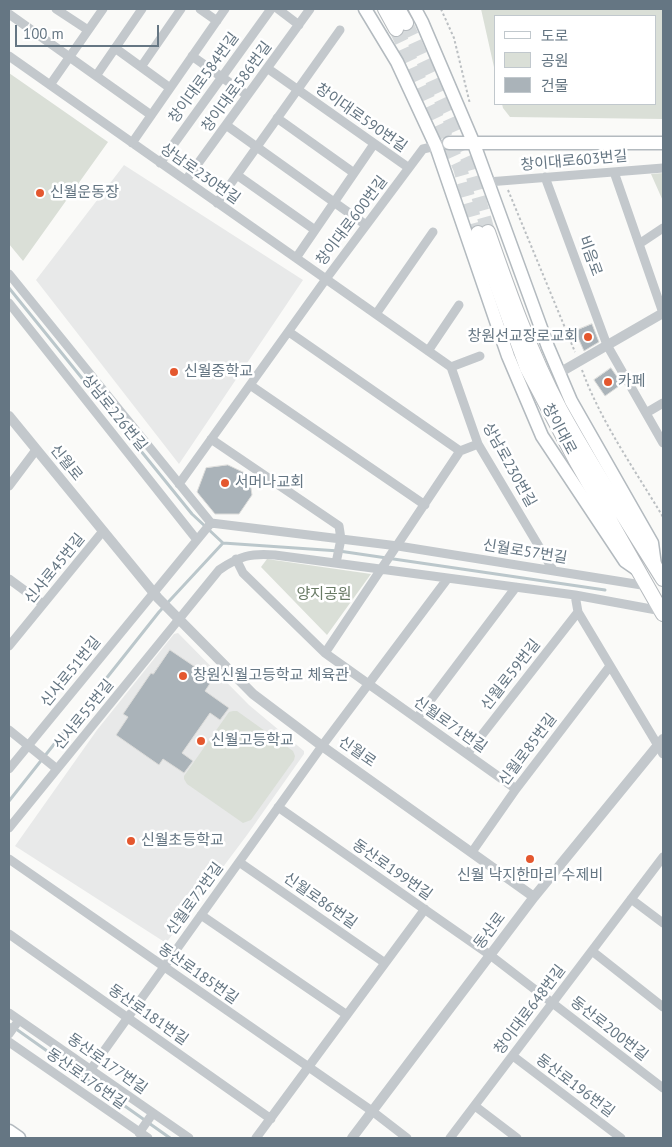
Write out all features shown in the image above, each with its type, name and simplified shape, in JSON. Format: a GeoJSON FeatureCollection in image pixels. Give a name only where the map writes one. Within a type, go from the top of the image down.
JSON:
{"type":"FeatureCollection","features":[{"type":"Feature","properties":{"kind":"main road"},"geometry":{"type":"LineString","coordinates":[[365,9],[397,62],[436,146],[508,356],[542,436],[625,561],[638,570]]}},
{"type":"Feature","properties":{"kind":"main road"},"geometry":{"type":"LineString","coordinates":[[385,9],[401,26],[398,9]]}},
{"type":"Feature","properties":{"kind":"main road"},"geometry":{"type":"LineString","coordinates":[[415,9],[474,144],[571,401],[652,544],[655,565]]}},
{"type":"Feature","properties":{"kind":"main road"},"geometry":{"type":"LineString","coordinates":[[450,143],[663,143]]}},
{"type":"Feature","properties":{"kind":"main road","name":"창이대로"},"geometry":{"type":"LineString","coordinates":[[662,612],[575,459],[527,368],[483,233],[537,361],[560,408],[663,579]]}},
{"type":"Feature","properties":{"kind":"main road"},"geometry":{"type":"LineString","coordinates":[[9,1131],[19,1138]]}},
{"type":"Feature","properties":{"kind":"street"},"geometry":{"type":"LineString","coordinates":[[50,85],[103,9]]}},
{"type":"Feature","properties":{"kind":"street"},"geometry":{"type":"LineString","coordinates":[[96,76],[142,9]]}},
{"type":"Feature","properties":{"kind":"street"},"geometry":{"type":"LineString","coordinates":[[141,67],[181,9]]}},
{"type":"Feature","properties":{"kind":"street"},"geometry":{"type":"LineString","coordinates":[[200,9],[217,21]]}},
{"type":"Feature","properties":{"kind":"street"},"geometry":{"type":"LineString","coordinates":[[132,143],[225,9]]}},
{"type":"Feature","properties":{"kind":"street","name":"창이대로584번길"},"geometry":{"type":"LineString","coordinates":[[160,163],[271,9]]}},
{"type":"Feature","properties":{"kind":"street"},"geometry":{"type":"LineString","coordinates":[[278,9],[299,24]]}},
{"type":"Feature","properties":{"kind":"street","name":"창이대로586번길"},"geometry":{"type":"LineString","coordinates":[[186,180],[310,9]]}},
{"type":"Feature","properties":{"kind":"street"},"geometry":{"type":"LineString","coordinates":[[59,10],[88,30]]}},
{"type":"Feature","properties":{"kind":"street"},"geometry":{"type":"LineString","coordinates":[[9,14],[151,115]]}},
{"type":"Feature","properties":{"kind":"street","name":"창이대로590번길"},"geometry":{"type":"LineString","coordinates":[[217,202],[340,30]]}},
{"type":"Feature","properties":{"kind":"street"},"geometry":{"type":"LineString","coordinates":[[115,48],[170,88]]}},
{"type":"Feature","properties":{"kind":"street","name":"상남로230번길"},"geometry":{"type":"LineString","coordinates":[[9,56],[451,367],[478,444],[554,570]]}},
{"type":"Feature","properties":{"kind":"street"},"geometry":{"type":"LineString","coordinates":[[192,56],[248,95]]}},
{"type":"Feature","properties":{"kind":"street"},"geometry":{"type":"LineString","coordinates":[[267,68],[297,90]]}},
{"type":"Feature","properties":{"kind":"street","name":"창이대로590번길"},"geometry":{"type":"LineString","coordinates":[[297,90],[408,168]]}},
{"type":"Feature","properties":{"kind":"street"},"geometry":{"type":"LineString","coordinates":[[277,118],[354,174]]}},
{"type":"Feature","properties":{"kind":"street"},"geometry":{"type":"LineString","coordinates":[[226,125],[366,225]]}},
{"type":"Feature","properties":{"kind":"street","name":"창이대로600번길"},"geometry":{"type":"LineString","coordinates":[[179,484],[326,279],[423,149],[450,143]]}},
{"type":"Feature","properties":{"kind":"street"},"geometry":{"type":"LineString","coordinates":[[296,258],[374,144]]}},
{"type":"Feature","properties":{"kind":"street","name":"창이대로603번길"},"geometry":{"type":"LineString","coordinates":[[488,182],[663,168]]}},
{"type":"Feature","properties":{"kind":"street"},"geometry":{"type":"LineString","coordinates":[[559,373],[663,313],[614,172]]}},
{"type":"Feature","properties":{"kind":"street"},"geometry":{"type":"LineString","coordinates":[[237,175],[315,230]]}},
{"type":"Feature","properties":{"kind":"street","name":"비음로"},"geometry":{"type":"LineString","coordinates":[[545,177],[607,345],[663,443]]}},
{"type":"Feature","properties":{"kind":"street"},"geometry":{"type":"LineString","coordinates":[[639,244],[663,228]]}},
{"type":"Feature","properties":{"kind":"street"},"geometry":{"type":"LineString","coordinates":[[376,314],[433,232]]}},
{"type":"Feature","properties":{"kind":"street"},"geometry":{"type":"LineString","coordinates":[[9,274],[210,524],[156,595]]}},
{"type":"Feature","properties":{"kind":"street","name":"상남로226번길"},"geometry":{"type":"LineString","coordinates":[[9,304],[200,537]]}},
{"type":"Feature","properties":{"kind":"street"},"geometry":{"type":"LineString","coordinates":[[428,350],[459,305]]}},
{"type":"Feature","properties":{"kind":"street"},"geometry":{"type":"LineString","coordinates":[[288,332],[460,451]]}},
{"type":"Feature","properties":{"kind":"street"},"geometry":{"type":"LineString","coordinates":[[451,367],[480,356]]}},
{"type":"Feature","properties":{"kind":"street"},"geometry":{"type":"LineString","coordinates":[[250,385],[425,505]]}},
{"type":"Feature","properties":{"kind":"street"},"geometry":{"type":"LineString","coordinates":[[646,413],[663,403]]}},
{"type":"Feature","properties":{"kind":"street","name":"신월로"},"geometry":{"type":"LineString","coordinates":[[9,416],[156,595],[253,694],[322,746],[534,896]]}},
{"type":"Feature","properties":{"kind":"street"},"geometry":{"type":"LineString","coordinates":[[211,439],[339,526],[340,542],[337,561]]}},
{"type":"Feature","properties":{"kind":"street"},"geometry":{"type":"LineString","coordinates":[[325,653],[460,451],[478,444]]}},
{"type":"Feature","properties":{"kind":"street"},"geometry":{"type":"LineString","coordinates":[[9,486],[36,450]]}},
{"type":"Feature","properties":{"kind":"street","name":"신월로57번길"},"geometry":{"type":"LineString","coordinates":[[210,524],[554,570],[648,586]]}},
{"type":"Feature","properties":{"kind":"street","name":"신사로45번길"},"geometry":{"type":"LineString","coordinates":[[9,646],[103,531]]}},
{"type":"Feature","properties":{"kind":"street"},"geometry":{"type":"LineString","coordinates":[[178,617],[219,570],[236,559],[259,554],[384,567],[448,578],[575,595],[662,612]]}},
{"type":"Feature","properties":{"kind":"street"},"geometry":{"type":"LineString","coordinates":[[236,559],[243,573],[325,653],[368,684]]}},
{"type":"Feature","properties":{"kind":"street"},"geometry":{"type":"LineString","coordinates":[[322,746],[448,578]]}},
{"type":"Feature","properties":{"kind":"street"},"geometry":{"type":"LineString","coordinates":[[9,580],[43,604]]}},
{"type":"Feature","properties":{"kind":"street"},"geometry":{"type":"LineString","coordinates":[[417,718],[516,587]]}},
{"type":"Feature","properties":{"kind":"street","name":"신사로51번길"},"geometry":{"type":"LineString","coordinates":[[9,769],[30,747],[156,595]]}},
{"type":"Feature","properties":{"kind":"street","name":"동산로"},"geometry":{"type":"LineString","coordinates":[[352,1138],[534,896],[661,746],[578,612],[575,595]]}},
{"type":"Feature","properties":{"kind":"street","name":"신월로59번길"},"geometry":{"type":"LineString","coordinates":[[467,754],[578,612]]}},
{"type":"Feature","properties":{"kind":"street","name":"신사로55번길"},"geometry":{"type":"LineString","coordinates":[[9,828],[55,768],[178,617]]}},
{"type":"Feature","properties":{"kind":"street","name":"신월로85번길"},"geometry":{"type":"LineString","coordinates":[[472,852],[516,789],[610,666]]}},
{"type":"Feature","properties":{"kind":"street","name":"신월로71번길"},"geometry":{"type":"LineString","coordinates":[[368,684],[516,789]]}},
{"type":"Feature","properties":{"kind":"street"},"geometry":{"type":"LineString","coordinates":[[9,730],[55,768]]}},
{"type":"Feature","properties":{"kind":"street","name":"신월로72번길"},"geometry":{"type":"LineString","coordinates":[[91,1069],[322,746]]}},
{"type":"Feature","properties":{"kind":"street","name":"동산로199번길"},"geometry":{"type":"LineString","coordinates":[[278,807],[490,955]]}},
{"type":"Feature","properties":{"kind":"street","name":"창이대로648번길"},"geometry":{"type":"LineString","coordinates":[[450,1138],[663,856]]}},
{"type":"Feature","properties":{"kind":"street","name":"동산로185번길"},"geometry":{"type":"LineString","coordinates":[[9,859],[408,1138]]}},
{"type":"Feature","properties":{"kind":"street","name":"신월로86번길"},"geometry":{"type":"LineString","coordinates":[[239,862],[385,963]]}},
{"type":"Feature","properties":{"kind":"street"},"geometry":{"type":"LineString","coordinates":[[631,899],[663,924]]}},
{"type":"Feature","properties":{"kind":"street"},"geometry":{"type":"LineString","coordinates":[[256,1138],[425,909]]}},
{"type":"Feature","properties":{"kind":"street"},"geometry":{"type":"LineString","coordinates":[[201,915],[347,1015]]}},
{"type":"Feature","properties":{"kind":"street","name":"동산로181번길"},"geometry":{"type":"LineString","coordinates":[[9,934],[271,1118]]}},
{"type":"Feature","properties":{"kind":"street"},"geometry":{"type":"LineString","coordinates":[[592,951],[663,1007]]}},
{"type":"Feature","properties":{"kind":"street","name":"동산로200번길"},"geometry":{"type":"LineString","coordinates":[[490,955],[663,1088]]}},
{"type":"Feature","properties":{"kind":"street","name":"동산로177번길"},"geometry":{"type":"LineString","coordinates":[[9,1013],[18,1021],[91,1069],[151,1115],[189,1138]]}},
{"type":"Feature","properties":{"kind":"street"},"geometry":{"type":"LineString","coordinates":[[9,1034],[18,1021]]}},
{"type":"Feature","properties":{"kind":"street","name":"동산로176번길"},"geometry":{"type":"LineString","coordinates":[[9,1042],[148,1138]]}},
{"type":"Feature","properties":{"kind":"street","name":"동산로196번길"},"geometry":{"type":"LineString","coordinates":[[513,1056],[620,1138]]}},
{"type":"Feature","properties":{"kind":"street"},"geometry":{"type":"LineString","coordinates":[[475,1106],[517,1138]]}},
{"type":"Feature","properties":{"kind":"street"},"geometry":{"type":"LineString","coordinates":[[140,1131],[151,1115]]}},
{"type":"Feature","properties":{"kind":"path"},"geometry":{"type":"LineString","coordinates":[[441,9],[454,38],[470,106]]}},
{"type":"Feature","properties":{"kind":"shaded area","name":"신월중학교"},"geometry":{"type":"Polygon","coordinates":[[[124,165],[303,280],[179,464],[36,280],[124,165]]]}},
{"type":"Feature","properties":{"kind":"shaded area"},"geometry":{"type":"Polygon","coordinates":[[[178,633],[249,705],[304,751],[304,754],[247,835],[166,943],[15,846],[97,730],[174,634],[178,633]]]}},
{"type":"Feature","properties":{"kind":"green space"},"geometry":{"type":"Polygon","coordinates":[[[481,9],[663,9],[663,119],[510,117],[502,105],[657,105],[657,15],[494,15],[494,67],[481,9]]]}},
{"type":"Feature","properties":{"kind":"green space","name":"신월운동장"},"geometry":{"type":"Polygon","coordinates":[[[9,73],[108,142],[23,261],[9,244],[9,73]]]}},
{"type":"Feature","properties":{"kind":"green space"},"geometry":{"type":"Polygon","coordinates":[[[663,173],[663,201],[651,174],[663,173]]]}},
{"type":"Feature","properties":{"kind":"green space","name":"양지공원"},"geometry":{"type":"Polygon","coordinates":[[[267,559],[371,574],[327,635],[261,567],[267,559]]]}},
{"type":"Feature","properties":{"kind":"green space"},"geometry":{"type":"Polygon","coordinates":[[[237,711],[293,751],[295,756],[251,820],[243,823],[187,784],[184,779],[184,776],[229,712],[237,711]]]}},
{"type":"Feature","properties":{"kind":"building","name":"창원선교장로교회"},"geometry":{"type":"Polygon","coordinates":[[[592,324],[599,342],[584,351],[575,331],[592,324]]]}},
{"type":"Feature","properties":{"kind":"building","name":"카페"},"geometry":{"type":"Polygon","coordinates":[[[611,368],[622,384],[605,396],[594,380],[611,368]]]}},
{"type":"Feature","properties":{"kind":"building","name":"서머나교회"},"geometry":{"type":"Polygon","coordinates":[[[228,465],[249,475],[252,495],[239,514],[215,514],[197,492],[206,468],[228,465]]]}},
{"type":"Feature","properties":{"kind":"building"},"geometry":{"type":"Polygon","coordinates":[[[170,650],[213,679],[205,691],[229,708],[220,720],[210,713],[182,753],[193,761],[184,773],[163,759],[159,765],[116,735],[128,717],[123,714],[151,673],[153,674],[170,650]]]}},
{"type":"Feature","properties":{"kind":"waterway"},"geometry":{"type":"LineString","coordinates":[[9,288],[192,514],[223,543]]}},
{"type":"Feature","properties":{"kind":"waterway"},"geometry":{"type":"LineString","coordinates":[[9,801],[159,612],[223,543],[339,551],[605,590]]}},
{"type":"Feature","properties":{"kind":"waterway"},"geometry":{"type":"LineString","coordinates":[[9,1024],[170,1138]]}},
{"type":"Feature","properties":{"kind":"tunnel"},"geometry":{"type":"LineString","coordinates":[[406,23],[469,162],[488,232]]}},
{"type":"Feature","properties":{"kind":"tunnel"},"geometry":{"type":"LineString","coordinates":[[396,29],[460,168],[478,233]]}},
{"type":"Feature","properties":{"kind":"place","name":"신월운동장"},"geometry":{"type":"Point","coordinates":[40,193]}},
{"type":"Feature","properties":{"kind":"place","name":"창원선교장로교회"},"geometry":{"type":"Point","coordinates":[588,337]}},
{"type":"Feature","properties":{"kind":"place","name":"신월중학교"},"geometry":{"type":"Point","coordinates":[174,372]}},
{"type":"Feature","properties":{"kind":"place","name":"카페"},"geometry":{"type":"Point","coordinates":[608,382]}},
{"type":"Feature","properties":{"kind":"place","name":"서머나교회"},"geometry":{"type":"Point","coordinates":[225,483]}},
{"type":"Feature","properties":{"kind":"place","name":"창원신월고등학교 체육관"},"geometry":{"type":"Point","coordinates":[183,676]}},
{"type":"Feature","properties":{"kind":"place","name":"신월고등학교"},"geometry":{"type":"Point","coordinates":[201,741]}},
{"type":"Feature","properties":{"kind":"place","name":"신월초등학교"},"geometry":{"type":"Point","coordinates":[131,841]}},
{"type":"Feature","properties":{"kind":"place","name":"신월 낙지한마리 수제비"},"geometry":{"type":"Point","coordinates":[530,859]}}]}
